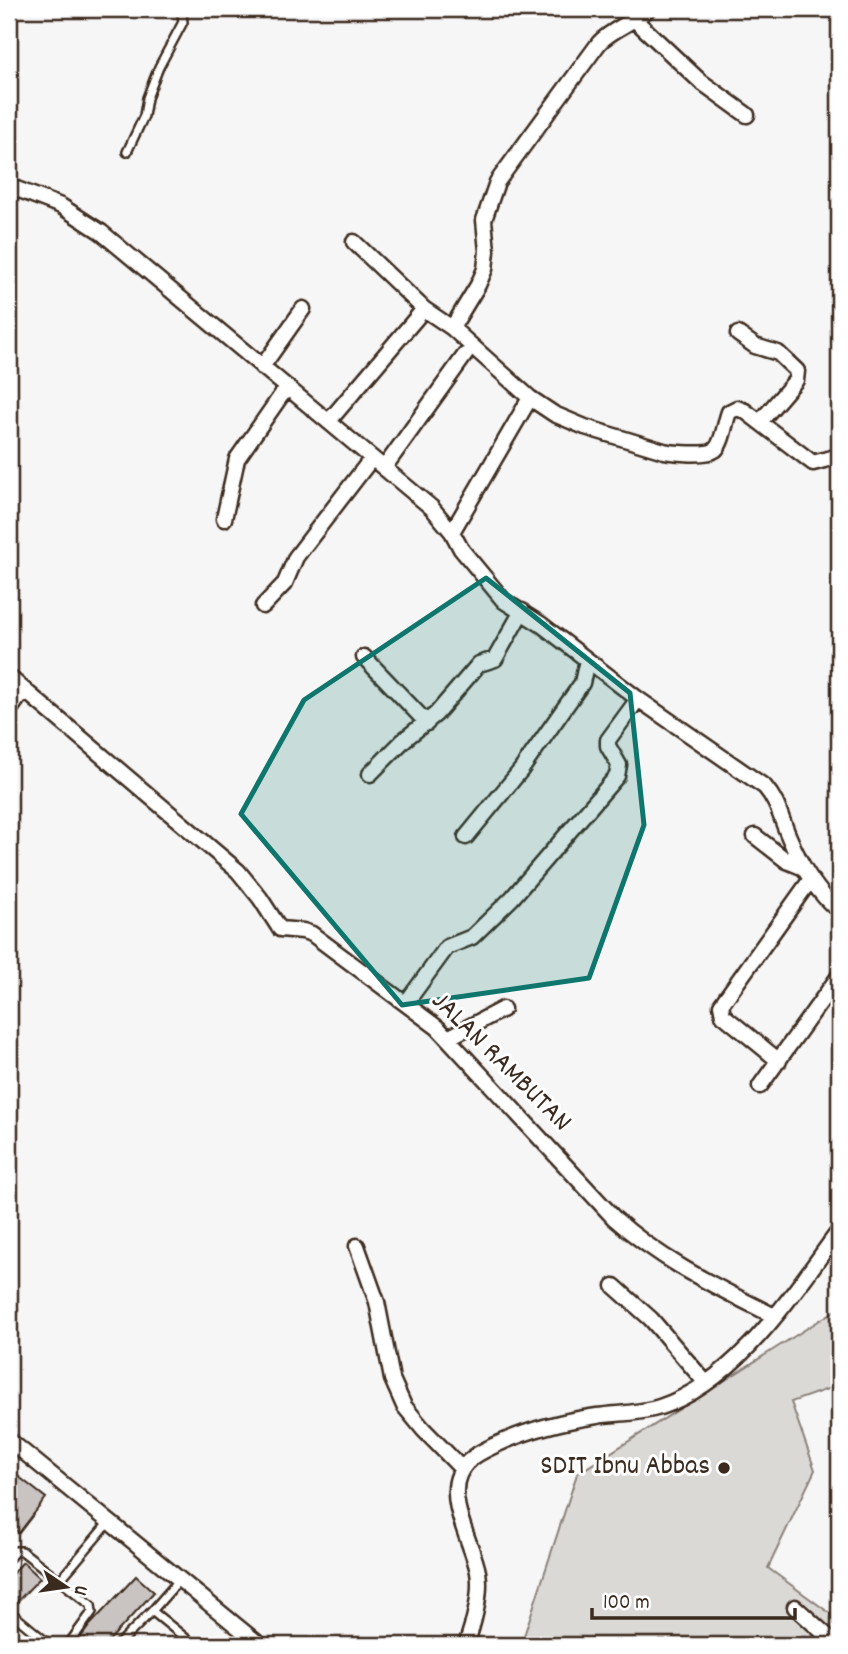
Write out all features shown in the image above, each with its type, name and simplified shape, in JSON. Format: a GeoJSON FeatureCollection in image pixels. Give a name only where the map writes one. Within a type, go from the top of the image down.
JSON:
{"type":"FeatureCollection","features":[{"type":"Feature","properties":{"kind":"street"},"geometry":{"type":"LineString","coordinates":[[452,328],[485,269],[487,251],[484,220],[497,182],[600,43],[648,9]]}},
{"type":"Feature","properties":{"kind":"street"},"geometry":{"type":"LineString","coordinates":[[635,20],[700,81],[747,115]]}},
{"type":"Feature","properties":{"kind":"street"},"geometry":{"type":"LineString","coordinates":[[9,186],[61,206],[80,217],[432,508],[498,595],[638,699],[765,787],[778,806],[788,836],[807,874],[839,911]]}},
{"type":"Feature","properties":{"kind":"street"},"geometry":{"type":"LineString","coordinates":[[354,242],[424,309],[452,328],[530,398],[554,414],[585,427],[675,453],[709,452],[716,449],[729,412],[734,408],[745,411],[815,464],[839,456]]}},
{"type":"Feature","properties":{"kind":"street"},"geometry":{"type":"LineString","coordinates":[[262,367],[303,309]]}},
{"type":"Feature","properties":{"kind":"street"},"geometry":{"type":"LineString","coordinates":[[329,421],[424,309]]}},
{"type":"Feature","properties":{"kind":"street"},"geometry":{"type":"LineString","coordinates":[[738,334],[755,345],[778,353],[797,371],[796,380],[760,422]]}},
{"type":"Feature","properties":{"kind":"street"},"geometry":{"type":"LineString","coordinates":[[384,468],[465,355]]}},
{"type":"Feature","properties":{"kind":"street"},"geometry":{"type":"LineString","coordinates":[[224,519],[237,459],[287,387]]}},
{"type":"Feature","properties":{"kind":"street"},"geometry":{"type":"LineString","coordinates":[[452,532],[530,398]]}},
{"type":"Feature","properties":{"kind":"street"},"geometry":{"type":"LineString","coordinates":[[263,606],[285,583],[296,556],[372,458]]}},
{"type":"Feature","properties":{"kind":"street"},"geometry":{"type":"LineString","coordinates":[[370,774],[405,739],[427,723],[479,664],[495,660],[522,611]]}},
{"type":"Feature","properties":{"kind":"street"},"geometry":{"type":"LineString","coordinates":[[364,657],[427,723]]}},
{"type":"Feature","properties":{"kind":"street"},"geometry":{"type":"LineString","coordinates":[[466,837],[521,770],[582,683],[587,660]]}},
{"type":"Feature","properties":{"kind":"street","name":"JALAN RAMBUTAN"},"geometry":{"type":"LineString","coordinates":[[9,677],[238,871],[260,898],[277,927],[285,931],[312,934],[406,1003],[447,1038],[614,1218],[635,1236],[688,1272],[774,1316]]}},
{"type":"Feature","properties":{"kind":"street"},"geometry":{"type":"LineString","coordinates":[[9,711],[24,690]]}},
{"type":"Feature","properties":{"kind":"street"},"geometry":{"type":"LineString","coordinates":[[406,1003],[447,947],[472,937],[512,898],[617,776],[619,765],[608,746],[608,740],[638,699]]}},
{"type":"Feature","properties":{"kind":"street"},"geometry":{"type":"LineString","coordinates":[[755,836],[807,874]]}},
{"type":"Feature","properties":{"kind":"street"},"geometry":{"type":"LineString","coordinates":[[779,1061],[723,1015],[720,1008],[722,1001],[807,874]]}},
{"type":"Feature","properties":{"kind":"street"},"geometry":{"type":"LineString","coordinates":[[760,1086],[839,976]]}},
{"type":"Feature","properties":{"kind":"street"},"geometry":{"type":"LineString","coordinates":[[447,1038],[503,1009]]}},
{"type":"Feature","properties":{"kind":"street"},"geometry":{"type":"LineString","coordinates":[[470,1643],[479,1582],[456,1497],[457,1478],[462,1468],[479,1454],[533,1429],[554,1423],[657,1408],[691,1393],[736,1358],[774,1316],[839,1231]]}},
{"type":"Feature","properties":{"kind":"street"},"geometry":{"type":"LineString","coordinates":[[357,1246],[377,1302],[392,1379],[404,1406],[462,1468]]}},
{"type":"Feature","properties":{"kind":"street"},"geometry":{"type":"LineString","coordinates":[[614,1286],[651,1319],[705,1382]]}},
{"type":"Feature","properties":{"kind":"street"},"geometry":{"type":"LineString","coordinates":[[9,1440],[260,1645]]}},
{"type":"Feature","properties":{"kind":"street"},"geometry":{"type":"LineString","coordinates":[[794,1607],[837,1645]]}},
{"type":"Feature","properties":{"kind":"lane"},"geometry":{"type":"LineString","coordinates":[[127,152],[144,116],[147,98],[159,66],[183,22],[182,13],[178,9]]}},
{"type":"Feature","properties":{"kind":"lane"},"geometry":{"type":"LineString","coordinates":[[60,1580],[110,1521]]}},
{"type":"Feature","properties":{"kind":"lane"},"geometry":{"type":"LineString","coordinates":[[10,1555],[15,1551],[22,1551],[92,1605],[93,1609],[68,1645]]}},
{"type":"Feature","properties":{"kind":"lane"},"geometry":{"type":"LineString","coordinates":[[118,1645],[174,1586]]}},
{"type":"Feature","properties":{"kind":"lane"},"geometry":{"type":"LineString","coordinates":[[9,1611],[50,1645]]}},
{"type":"Feature","properties":{"kind":"lane"},"geometry":{"type":"LineString","coordinates":[[152,1611],[194,1645]]}},
{"type":"Feature","properties":{"kind":"highlighted area"},"geometry":{"type":"Polygon","coordinates":[[[486,578],[630,693],[644,825],[589,978],[402,1005],[241,814],[304,700],[486,578]]]}},
{"type":"Feature","properties":{"kind":"shaded area"},"geometry":{"type":"Polygon","coordinates":[[[839,1308],[839,1385],[791,1402],[815,1470],[768,1568],[839,1620],[839,1645],[521,1645],[577,1474],[839,1308]]]}},
{"type":"Feature","properties":{"kind":"building"},"geometry":{"type":"Polygon","coordinates":[[[14,1473],[46,1498],[19,1533],[9,1525],[9,1480],[14,1473]]]}},
{"type":"Feature","properties":{"kind":"building"},"geometry":{"type":"Polygon","coordinates":[[[23,1562],[40,1578],[13,1606],[9,1605],[9,1577],[23,1562]]]}},
{"type":"Feature","properties":{"kind":"building"},"geometry":{"type":"Polygon","coordinates":[[[136,1576],[154,1592],[105,1645],[75,1645],[90,1625],[136,1576]]]}},
{"type":"Feature","properties":{"kind":"place","name":"SDIT Ibnu Abbas"},"geometry":{"type":"Point","coordinates":[724,1468]}}]}
